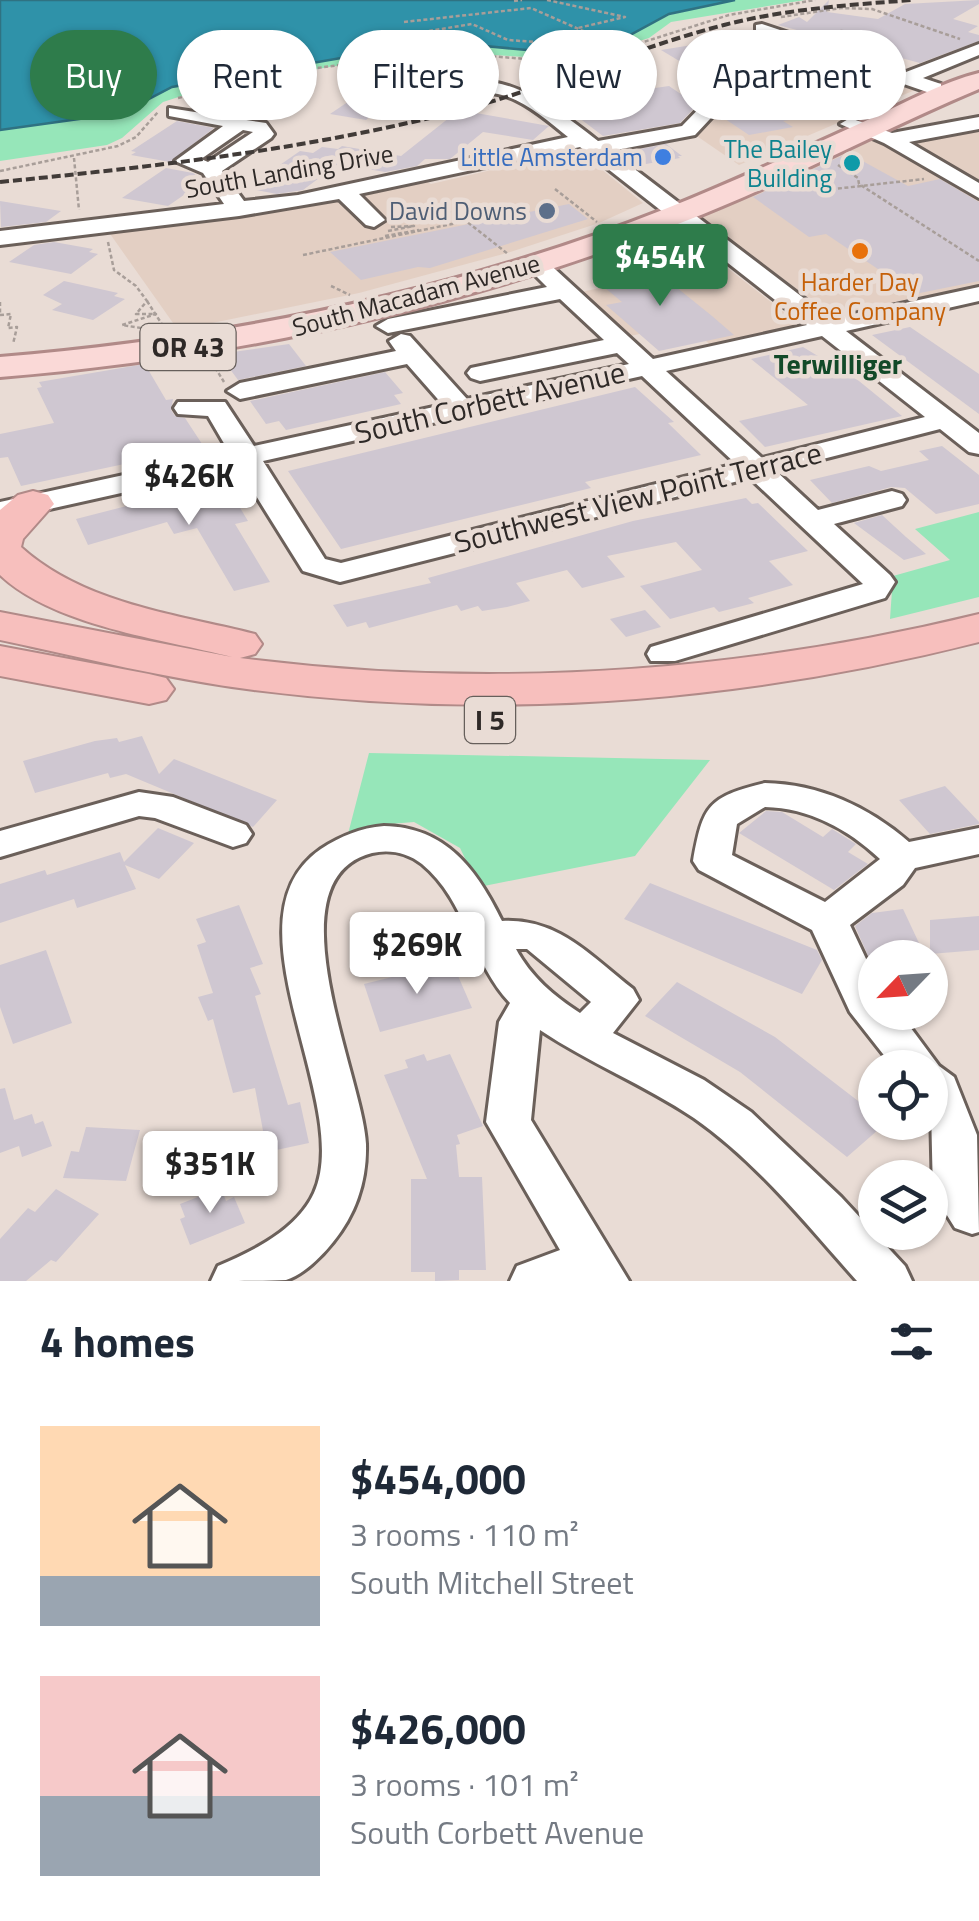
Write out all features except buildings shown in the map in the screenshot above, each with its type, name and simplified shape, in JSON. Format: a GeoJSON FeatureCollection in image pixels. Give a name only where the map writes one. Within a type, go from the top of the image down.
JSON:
{"type":"FeatureCollection","features":[{"type":"Feature","properties":{"kind":"highway"},"geometry":{"type":"LineString","coordinates":[[17,507],[0,536],[0,548],[30,578],[64,594],[198,634],[330,664],[352,683]]}},
{"type":"Feature","properties":{"kind":"highway","name":"I 5"},"geometry":{"type":"LineString","coordinates":[[0,626],[209,668],[352,683],[514,692],[653,686],[775,672],[888,653],[979,628]]}},
{"type":"Feature","properties":{"kind":"highway","name":"I 5"},"geometry":{"type":"LineString","coordinates":[[0,661],[278,708],[422,719],[522,721],[606,720],[787,703],[866,688],[979,659]]}},
{"type":"Feature","properties":{"kind":"main road","name":"South Macadam Avenue"},"geometry":{"type":"LineString","coordinates":[[4,358],[172,350],[370,310],[536,264],[869,131],[934,88],[979,69]]}},
{"type":"Feature","properties":{"kind":"main road","name":"South Macadam Avenue"},"geometry":{"type":"LineString","coordinates":[[4,358],[208,332],[427,284],[671,210],[869,131],[979,80]]}},
{"type":"Feature","properties":{"kind":"main road"},"geometry":{"type":"LineString","coordinates":[[370,310],[389,297],[427,284]]}},
{"type":"Feature","properties":{"kind":"street"},"geometry":{"type":"LineString","coordinates":[[770,23],[788,30]]}},
{"type":"Feature","properties":{"kind":"street"},"geometry":{"type":"LineString","coordinates":[[908,78],[972,45]]}},
{"type":"Feature","properties":{"kind":"street"},"geometry":{"type":"LineString","coordinates":[[908,78],[934,88]]}},
{"type":"Feature","properties":{"kind":"street"},"geometry":{"type":"LineString","coordinates":[[499,90],[511,92],[550,113],[979,446]]}},
{"type":"Feature","properties":{"kind":"street"},"geometry":{"type":"LineString","coordinates":[[170,107],[240,123],[185,161],[214,176],[239,210]]}},
{"type":"Feature","properties":{"kind":"street"},"geometry":{"type":"LineString","coordinates":[[869,131],[973,117]]}},
{"type":"Feature","properties":{"kind":"street","name":"South Landing Drive"},"geometry":{"type":"LineString","coordinates":[[0,238],[239,210],[588,144],[688,131],[698,120]]}},
{"type":"Feature","properties":{"kind":"street"},"geometry":{"type":"LineString","coordinates":[[869,131],[979,192]]}},
{"type":"Feature","properties":{"kind":"street"},"geometry":{"type":"LineString","coordinates":[[110,209],[131,213],[171,209],[214,176]]}},
{"type":"Feature","properties":{"kind":"street"},"geometry":{"type":"LineString","coordinates":[[344,192],[393,230]]}},
{"type":"Feature","properties":{"kind":"street"},"geometry":{"type":"LineString","coordinates":[[536,264],[875,576],[880,585],[874,591],[663,654]]}},
{"type":"Feature","properties":{"kind":"street"},"geometry":{"type":"LineString","coordinates":[[370,310],[565,291]]}},
{"type":"Feature","properties":{"kind":"street","name":"South Corbett Avenue"},"geometry":{"type":"LineString","coordinates":[[17,507],[826,328],[972,302]]}},
{"type":"Feature","properties":{"kind":"street"},"geometry":{"type":"LineString","coordinates":[[370,310],[461,409]]}},
{"type":"Feature","properties":{"kind":"street"},"geometry":{"type":"LineString","coordinates":[[480,373],[622,344]]}},
{"type":"Feature","properties":{"kind":"street"},"geometry":{"type":"LineString","coordinates":[[240,390],[414,355]]}},
{"type":"Feature","properties":{"kind":"street"},"geometry":{"type":"LineString","coordinates":[[186,408],[216,408],[246,458]]}},
{"type":"Feature","properties":{"kind":"street","name":"Southwest View Point Terrace"},"geometry":{"type":"LineString","coordinates":[[246,458],[314,565],[330,572],[350,571],[946,420]]}},
{"type":"Feature","properties":{"kind":"street"},"geometry":{"type":"LineString","coordinates":[[814,520],[892,500]]}},
{"type":"Feature","properties":{"kind":"street"},"geometry":{"type":"LineString","coordinates":[[902,857],[876,831],[831,808],[782,796],[746,799],[719,819],[712,861],[828,921],[866,1001],[905,1050]]}},
{"type":"Feature","properties":{"kind":"street"},"geometry":{"type":"LineString","coordinates":[[0,844],[138,804],[160,806],[232,834]]}},
{"type":"Feature","properties":{"kind":"street"},"geometry":{"type":"LineString","coordinates":[[234,1281],[266,1268],[306,1238],[332,1207],[341,1182],[344,1124],[310,992],[302,945],[303,906],[319,871],[342,850],[392,838],[418,844],[453,872],[510,975],[533,1002],[680,1087],[744,1131],[796,1180],[888,1281]]}},
{"type":"Feature","properties":{"kind":"street"},"geometry":{"type":"LineString","coordinates":[[828,921],[890,875],[902,857],[979,842]]}},
{"type":"Feature","properties":{"kind":"street"},"geometry":{"type":"LineString","coordinates":[[488,936],[528,934],[541,939],[618,1000],[586,1035]]}},
{"type":"Feature","properties":{"kind":"street"},"geometry":{"type":"LineString","coordinates":[[533,1002],[520,1022],[508,1122],[598,1270],[534,1281]]}},
{"type":"Feature","properties":{"kind":"street"},"geometry":{"type":"LineString","coordinates":[[948,1115],[955,1135],[956,1193],[972,1214],[979,1210]]}},
{"type":"Feature","properties":{"kind":"path"},"geometry":{"type":"LineString","coordinates":[[514,1],[522,0]]}},
{"type":"Feature","properties":{"kind":"path"},"geometry":{"type":"LineString","coordinates":[[547,0],[625,17],[578,28]]}},
{"type":"Feature","properties":{"kind":"path"},"geometry":{"type":"LineString","coordinates":[[657,38],[728,16],[815,0]]}},
{"type":"Feature","properties":{"kind":"path"},"geometry":{"type":"LineString","coordinates":[[404,22],[531,8],[582,30]]}},
{"type":"Feature","properties":{"kind":"path"},"geometry":{"type":"LineString","coordinates":[[770,23],[842,8],[880,10],[972,45]]}},
{"type":"Feature","properties":{"kind":"path"},"geometry":{"type":"LineString","coordinates":[[728,16],[738,18]]}},
{"type":"Feature","properties":{"kind":"path"},"geometry":{"type":"LineString","coordinates":[[435,30],[472,24],[486,30]]}},
{"type":"Feature","properties":{"kind":"path"},"geometry":{"type":"LineString","coordinates":[[0,171],[74,158],[129,141],[170,107],[210,88],[401,57],[463,54],[519,59]]}},
{"type":"Feature","properties":{"kind":"path"},"geometry":{"type":"LineString","coordinates":[[511,92],[519,89]]}},
{"type":"Feature","properties":{"kind":"path"},"geometry":{"type":"LineString","coordinates":[[816,152],[858,178],[858,184]]}},
{"type":"Feature","properties":{"kind":"path"},"geometry":{"type":"LineString","coordinates":[[74,158],[79,174],[73,199],[87,218]]}},
{"type":"Feature","properties":{"kind":"path"},"geometry":{"type":"LineString","coordinates":[[825,190],[925,179]]}},
{"type":"Feature","properties":{"kind":"path"},"geometry":{"type":"LineString","coordinates":[[858,184],[979,261]]}},
{"type":"Feature","properties":{"kind":"path"},"geometry":{"type":"LineString","coordinates":[[556,189],[598,223]]}},
{"type":"Feature","properties":{"kind":"path"},"geometry":{"type":"LineString","coordinates":[[302,255],[393,230],[423,230],[464,221],[472,215],[464,209],[472,204]]}},
{"type":"Feature","properties":{"kind":"path"},"geometry":{"type":"LineString","coordinates":[[442,208],[502,248]]}},
{"type":"Feature","properties":{"kind":"path"},"geometry":{"type":"LineString","coordinates":[[106,237],[114,270],[136,286],[147,300],[156,314],[164,328],[122,325],[156,314]]}},
{"type":"Feature","properties":{"kind":"path"},"geometry":{"type":"LineString","coordinates":[[332,286],[370,310]]}},
{"type":"Feature","properties":{"kind":"path"},"geometry":{"type":"LineString","coordinates":[[147,300],[136,314],[156,314]]}},
{"type":"Feature","properties":{"kind":"path"},"geometry":{"type":"LineString","coordinates":[[0,302],[0,315],[10,314],[8,328],[17,328],[4,358]]}},
{"type":"Feature","properties":{"kind":"shaded area"},"geometry":{"type":"Polygon","coordinates":[[[906,81],[922,87],[906,94],[906,81]]]}},
{"type":"Feature","properties":{"kind":"shaded area"},"geometry":{"type":"Polygon","coordinates":[[[703,120],[845,120],[739,165],[691,132],[703,120]]]}},
{"type":"Feature","properties":{"kind":"shaded area"},"geometry":{"type":"Polygon","coordinates":[[[979,128],[979,186],[908,143],[911,141],[979,128]]]}},
{"type":"Feature","properties":{"kind":"shaded area"},"geometry":{"type":"Polygon","coordinates":[[[868,134],[979,200],[979,286],[835,317],[694,213],[868,134]]]}},
{"type":"Feature","properties":{"kind":"shaded area"},"geometry":{"type":"Polygon","coordinates":[[[578,150],[643,203],[599,223],[507,253],[359,293],[178,330],[108,231],[266,210],[426,181],[431,184],[578,150]]]}},
{"type":"Feature","properties":{"kind":"shaded area"},"geometry":{"type":"Polygon","coordinates":[[[721,263],[802,326],[712,346],[686,324],[630,336],[581,292],[721,263]]]}},
{"type":"Feature","properties":{"kind":"green space"},"geometry":{"type":"Polygon","coordinates":[[[735,0],[805,0],[671,22],[657,32],[640,30],[669,15],[735,0]]]}},
{"type":"Feature","properties":{"kind":"green space"},"geometry":{"type":"Polygon","coordinates":[[[499,47],[519,49],[519,57],[499,55],[499,47]]]}},
{"type":"Feature","properties":{"kind":"green space"},"geometry":{"type":"Polygon","coordinates":[[[337,59],[337,66],[317,69],[317,62],[337,59]]]}},
{"type":"Feature","properties":{"kind":"green space"},"geometry":{"type":"Polygon","coordinates":[[[177,86],[177,98],[157,107],[157,95],[177,86]]]}},
{"type":"Feature","properties":{"kind":"green space"},"geometry":{"type":"Polygon","coordinates":[[[71,120],[142,120],[107,145],[0,161],[0,130],[71,120]]]}},
{"type":"Feature","properties":{"kind":"green space"},"geometry":{"type":"Polygon","coordinates":[[[979,512],[979,597],[890,619],[893,576],[950,560],[915,529],[979,512]]]}},
{"type":"Feature","properties":{"kind":"green space"},"geometry":{"type":"Polygon","coordinates":[[[369,753],[710,760],[635,856],[479,887],[460,848],[414,822],[378,825],[348,834],[369,753]]]}},
{"type":"Feature","properties":{"kind":"water"},"geometry":{"type":"Polygon","coordinates":[[[0,0],[735,0],[669,14],[639,30],[519,30],[519,49],[499,47],[499,30],[337,30],[337,59],[317,62],[317,30],[177,30],[177,86],[157,95],[157,30],[30,30],[30,120],[72,120],[0,130],[0,0]]]}},
{"type":"Feature","properties":{"kind":"railway"},"geometry":{"type":"LineString","coordinates":[[0,182],[170,163],[394,126],[485,104],[724,25],[794,11],[912,0]]}},
{"type":"Feature","properties":{"kind":"place","name":"Little Amsterdam"},"geometry":{"type":"Point","coordinates":[663,157]}},
{"type":"Feature","properties":{"kind":"place","name":"The Bailey Building"},"geometry":{"type":"Point","coordinates":[852,163]}},
{"type":"Feature","properties":{"kind":"place","name":"David Downs"},"geometry":{"type":"Point","coordinates":[547,211]}},
{"type":"Feature","properties":{"kind":"place","name":"Harder Day Coffee Company"},"geometry":{"type":"Point","coordinates":[860,251]}},
{"type":"Feature","properties":{"kind":"district","name":"Terwilliger"},"geometry":{"type":"Point","coordinates":[838,364]}}]}
